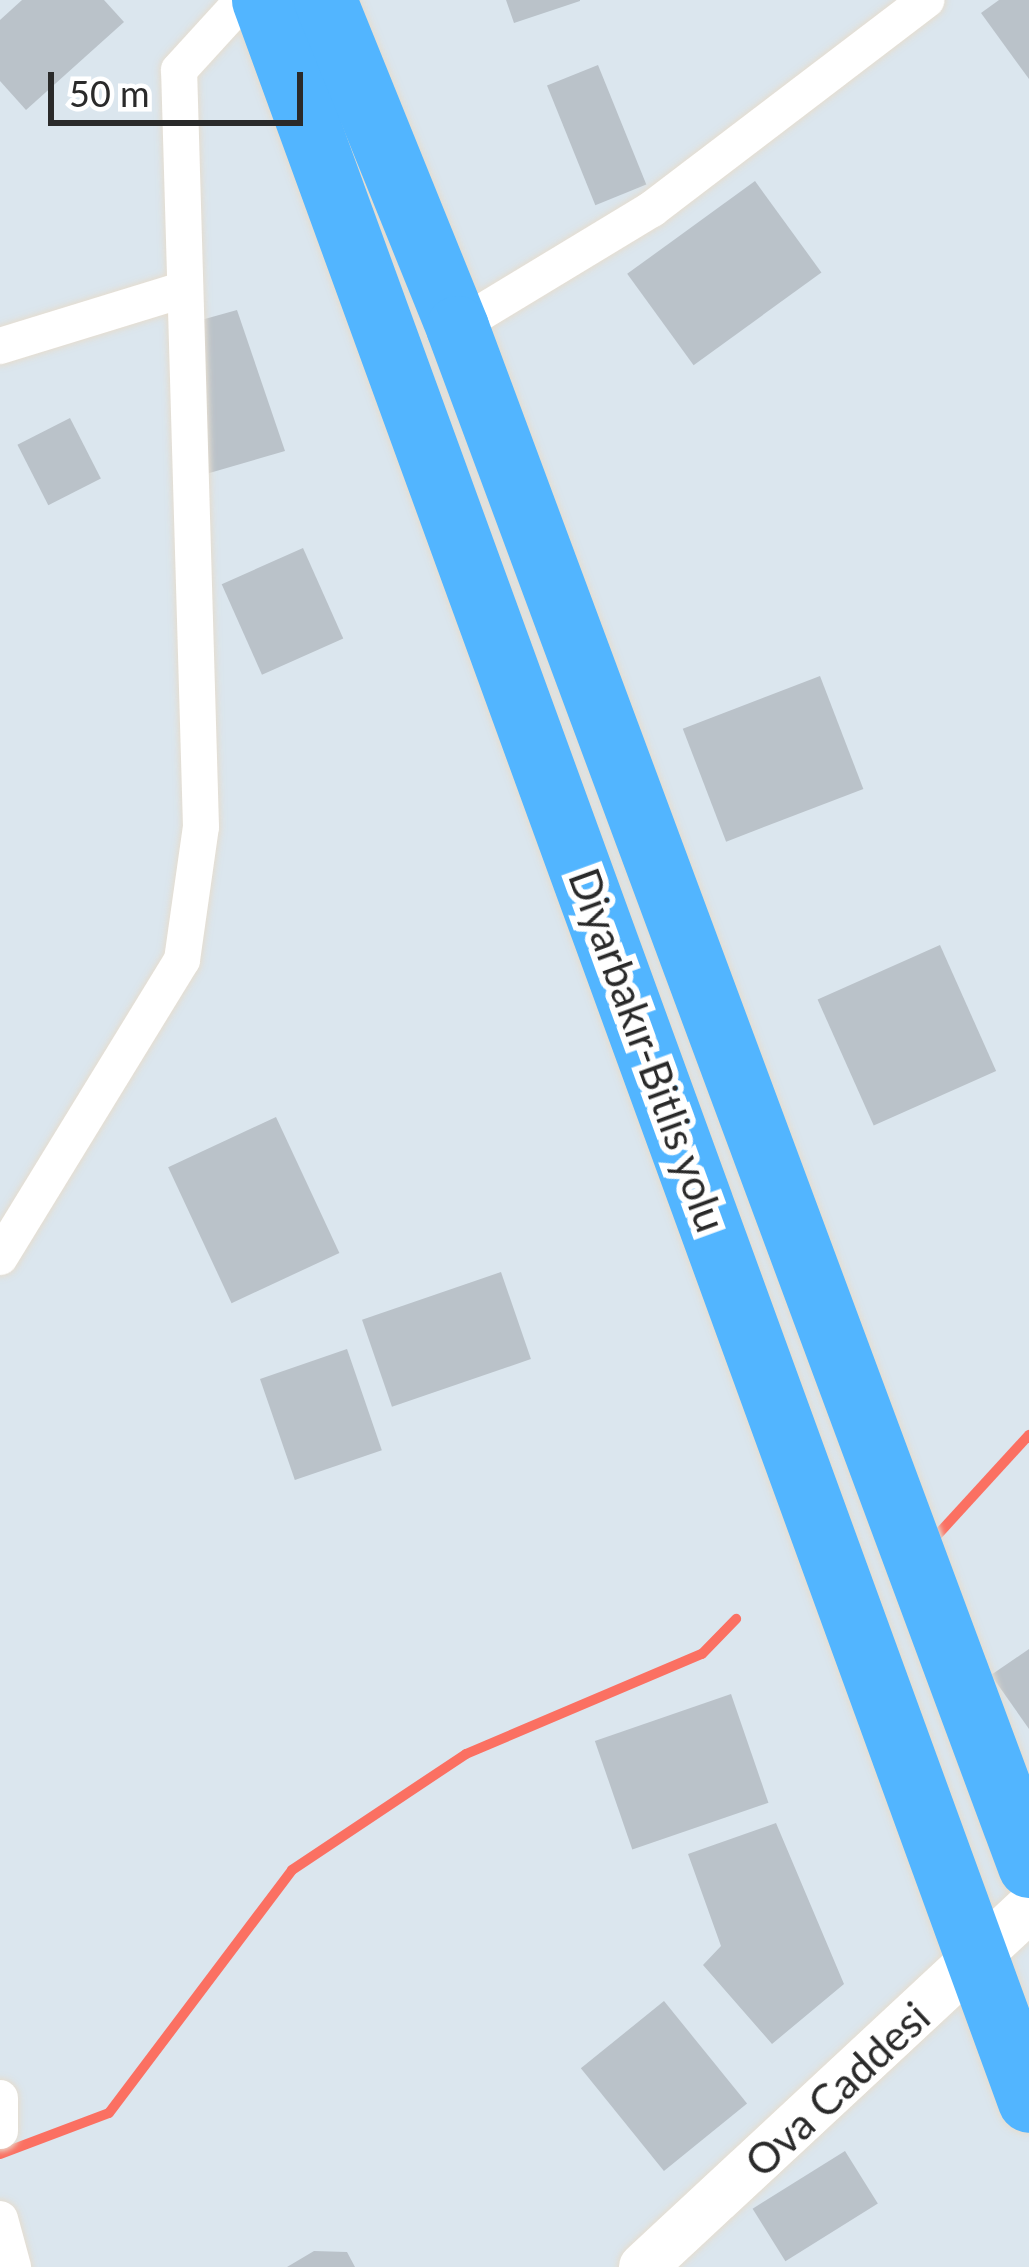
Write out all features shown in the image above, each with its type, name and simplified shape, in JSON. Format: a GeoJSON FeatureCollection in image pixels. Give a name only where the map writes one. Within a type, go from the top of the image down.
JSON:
{"type":"FeatureCollection","features":[{"type":"Feature","properties":{"kind":"highway","name":"Diyarbakır-Bitlis yolu"},"geometry":{"type":"LineString","coordinates":[[263,0],[981,1957],[1029,2101]]}},
{"type":"Feature","properties":{"kind":"highway","name":"Diyarbakır-Bitlis yolu"},"geometry":{"type":"LineString","coordinates":[[325,0],[457,327],[1029,1866]]}},
{"type":"Feature","properties":{"kind":"street"},"geometry":{"type":"LineString","coordinates":[[0,1257],[182,960],[201,827],[179,291],[179,70],[243,0]]}},
{"type":"Feature","properties":{"kind":"street"},"geometry":{"type":"LineString","coordinates":[[457,327],[652,208],[926,0]]}},
{"type":"Feature","properties":{"kind":"street"},"geometry":{"type":"LineString","coordinates":[[0,346],[179,291]]}},
{"type":"Feature","properties":{"kind":"street","name":"Ova Caddesi"},"geometry":{"type":"LineString","coordinates":[[643,2267],[1029,1908]]}},
{"type":"Feature","properties":{"kind":"street"},"geometry":{"type":"LineString","coordinates":[[0,2098],[0,2131]]}},
{"type":"Feature","properties":{"kind":"street"},"geometry":{"type":"LineString","coordinates":[[0,2219],[13,2267]]}},
{"type":"Feature","properties":{"kind":"building"},"geometry":{"type":"Polygon","coordinates":[[[22,0],[104,0],[124,22],[26,110],[0,81],[0,20],[22,0]]]}},
{"type":"Feature","properties":{"kind":"building"},"geometry":{"type":"Polygon","coordinates":[[[506,0],[580,0],[580,1],[514,23],[506,0]]]}},
{"type":"Feature","properties":{"kind":"building"},"geometry":{"type":"Polygon","coordinates":[[[999,0],[1029,0],[1029,79],[981,13],[999,0]]]}},
{"type":"Feature","properties":{"kind":"building"},"geometry":{"type":"Polygon","coordinates":[[[598,65],[646,185],[595,205],[547,86],[598,65]]]}},
{"type":"Feature","properties":{"kind":"building"},"geometry":{"type":"Polygon","coordinates":[[[755,181],[821,272],[694,365],[627,274],[755,181]]]}},
{"type":"Feature","properties":{"kind":"building"},"geometry":{"type":"Polygon","coordinates":[[[237,310],[285,451],[206,474],[194,322],[237,310]]]}},
{"type":"Feature","properties":{"kind":"building"},"geometry":{"type":"Polygon","coordinates":[[[70,418],[101,479],[48,505],[17,445],[70,418]]]}},
{"type":"Feature","properties":{"kind":"building"},"geometry":{"type":"Polygon","coordinates":[[[303,548],[343,638],[262,675],[222,584],[303,548]]]}},
{"type":"Feature","properties":{"kind":"building"},"geometry":{"type":"Polygon","coordinates":[[[820,676],[863,789],[726,842],[683,729],[820,676]]]}},
{"type":"Feature","properties":{"kind":"building"},"geometry":{"type":"Polygon","coordinates":[[[940,945],[996,1071],[874,1126],[818,1000],[940,945]]]}},
{"type":"Feature","properties":{"kind":"building"},"geometry":{"type":"Polygon","coordinates":[[[276,1117],[339,1253],[232,1303],[168,1167],[276,1117]]]}},
{"type":"Feature","properties":{"kind":"building"},"geometry":{"type":"Polygon","coordinates":[[[501,1272],[531,1359],[392,1407],[362,1320],[501,1272]]]}},
{"type":"Feature","properties":{"kind":"building"},"geometry":{"type":"Polygon","coordinates":[[[347,1349],[382,1450],[295,1480],[260,1379],[347,1349]]]}},
{"type":"Feature","properties":{"kind":"building"},"geometry":{"type":"Polygon","coordinates":[[[1029,1649],[1029,1729],[991,1675],[1029,1649]]]}},
{"type":"Feature","properties":{"kind":"building"},"geometry":{"type":"Polygon","coordinates":[[[731,1694],[768,1803],[632,1850],[595,1741],[731,1694]]]}},
{"type":"Feature","properties":{"kind":"building"},"geometry":{"type":"Polygon","coordinates":[[[776,1823],[844,1984],[772,2044],[703,1965],[721,1946],[688,1854],[776,1823]]]}},
{"type":"Feature","properties":{"kind":"building"},"geometry":{"type":"Polygon","coordinates":[[[664,2001],[747,2104],[664,2171],[581,2068],[664,2001]]]}},
{"type":"Feature","properties":{"kind":"building"},"geometry":{"type":"Polygon","coordinates":[[[845,2151],[878,2204],[785,2261],[753,2209],[845,2151]]]}},
{"type":"Feature","properties":{"kind":"building"},"geometry":{"type":"Polygon","coordinates":[[[314,2251],[347,2252],[355,2267],[287,2267],[314,2251]]]}},
{"type":"Feature","properties":{"kind":"waterway"},"geometry":{"type":"LineString","coordinates":[[930,1543],[1029,1435]]}},
{"type":"Feature","properties":{"kind":"waterway"},"geometry":{"type":"LineString","coordinates":[[0,2154],[109,2113],[292,1870],[466,1754],[702,1654],[736,1619]]}}]}
